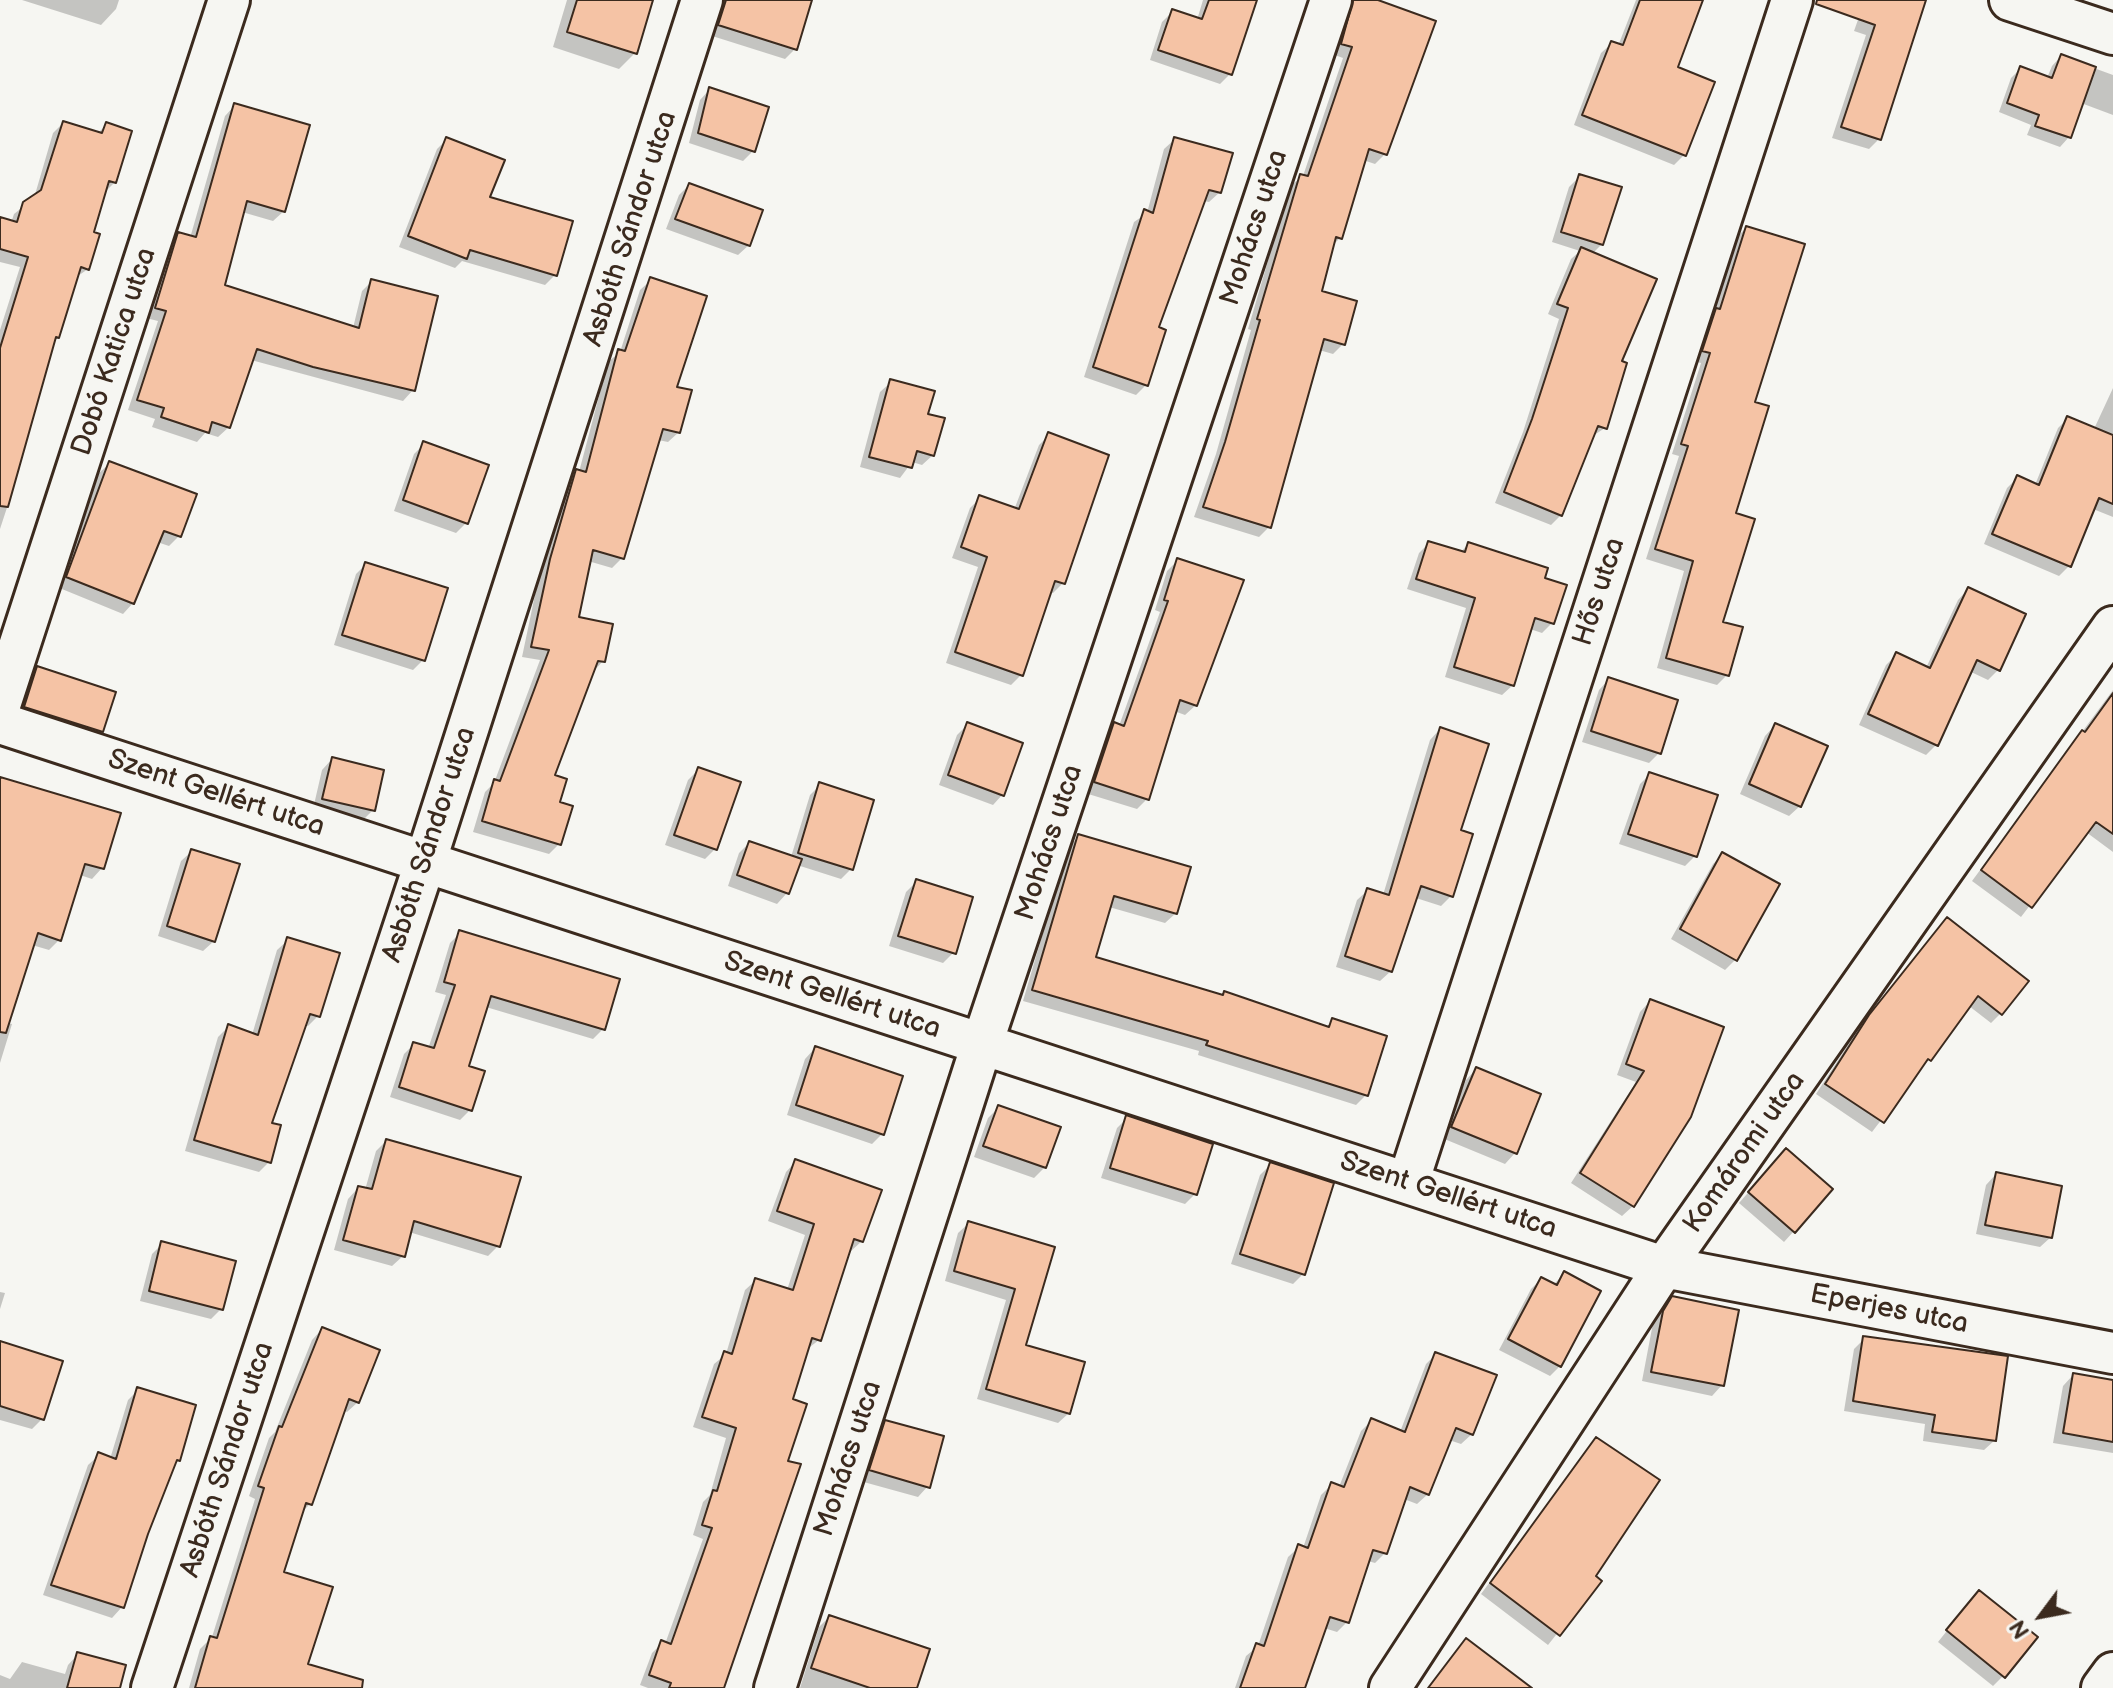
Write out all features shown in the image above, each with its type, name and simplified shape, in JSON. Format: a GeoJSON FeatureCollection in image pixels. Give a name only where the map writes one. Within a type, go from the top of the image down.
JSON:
{"type":"FeatureCollection","features":[{"type":"Feature","properties":{"kind":"street","name":"Dobó Katica utca"},"geometry":{"type":"LineString","coordinates":[[0,705],[229,0]]}},
{"type":"Feature","properties":{"kind":"street","name":"Asbóth Sándor utca"},"geometry":{"type":"LineString","coordinates":[[152,1688],[425,863],[702,0]]}},
{"type":"Feature","properties":{"kind":"street","name":"Mohács utca"},"geometry":{"type":"LineString","coordinates":[[775,1688],[982,1044],[1331,0]]}},
{"type":"Feature","properties":{"kind":"street","name":"Hős utca"},"geometry":{"type":"LineString","coordinates":[[1408,1183],[1792,0]]}},
{"type":"Feature","properties":{"kind":"street"},"geometry":{"type":"LineString","coordinates":[[2010,0],[2113,34]]}},
{"type":"Feature","properties":{"kind":"street","name":"Komáromi utca"},"geometry":{"type":"LineString","coordinates":[[1390,1688],[1664,1267],[2113,627]]}},
{"type":"Feature","properties":{"kind":"street","name":"Szent Gellért utca"},"geometry":{"type":"LineString","coordinates":[[0,723],[1664,1267]]}},
{"type":"Feature","properties":{"kind":"street","name":"Eperjes utca"},"geometry":{"type":"LineString","coordinates":[[1664,1267],[2113,1353]]}},
{"type":"Feature","properties":{"kind":"street"},"geometry":{"type":"LineString","coordinates":[[2102,1688],[2113,1673]]}},
{"type":"Feature","properties":{"kind":"building"},"geometry":{"type":"Polygon","coordinates":[[[577,0],[653,0],[637,54],[567,32],[577,0]]]}},
{"type":"Feature","properties":{"kind":"building"},"geometry":{"type":"Polygon","coordinates":[[[726,0],[812,0],[797,50],[718,25],[726,0]]]}},
{"type":"Feature","properties":{"kind":"building"},"geometry":{"type":"Polygon","coordinates":[[[1209,0],[1257,0],[1232,75],[1158,50],[1172,9],[1202,19],[1209,0]]]}},
{"type":"Feature","properties":{"kind":"building"},"geometry":{"type":"Polygon","coordinates":[[[1353,0],[1378,0],[1436,21],[1387,155],[1369,149],[1342,239],[1336,237],[1322,291],[1357,301],[1345,345],[1324,339],[1271,528],[1203,507],[1225,442],[1300,174],[1308,176],[1352,47],[1341,44],[1353,0]]]}},
{"type":"Feature","properties":{"kind":"building"},"geometry":{"type":"Polygon","coordinates":[[[1640,0],[1703,0],[1678,67],[1715,82],[1686,156],[1582,115],[1611,41],[1623,45],[1640,0]]]}},
{"type":"Feature","properties":{"kind":"building"},"geometry":{"type":"Polygon","coordinates":[[[1817,0],[1926,0],[1881,140],[1841,127],[1875,25],[1816,4],[1817,0]]]}},
{"type":"Feature","properties":{"kind":"building"},"geometry":{"type":"Polygon","coordinates":[[[2061,54],[2096,67],[2071,138],[2035,126],[2039,115],[2007,103],[2020,66],[2052,78],[2061,54]]]}},
{"type":"Feature","properties":{"kind":"building"},"geometry":{"type":"Polygon","coordinates":[[[709,87],[769,107],[755,152],[698,133],[709,87]]]}},
{"type":"Feature","properties":{"kind":"building"},"geometry":{"type":"Polygon","coordinates":[[[234,103],[310,125],[285,212],[247,201],[225,285],[359,328],[371,279],[438,296],[415,391],[313,367],[257,349],[230,428],[212,422],[209,433],[161,417],[164,408],[137,400],[166,311],[155,308],[178,232],[196,237],[234,103]]]}},
{"type":"Feature","properties":{"kind":"building"},"geometry":{"type":"Polygon","coordinates":[[[63,121],[102,133],[106,122],[132,131],[116,183],[109,181],[94,232],[100,234],[89,270],[81,267],[59,338],[56,337],[8,507],[0,506],[0,348],[28,257],[0,249],[0,217],[17,222],[23,202],[41,190],[63,121]]]}},
{"type":"Feature","properties":{"kind":"building"},"geometry":{"type":"Polygon","coordinates":[[[446,137],[505,160],[490,197],[573,221],[557,276],[470,250],[467,259],[408,236],[446,137]]]}},
{"type":"Feature","properties":{"kind":"building"},"geometry":{"type":"Polygon","coordinates":[[[1174,137],[1233,153],[1221,193],[1209,190],[1159,327],[1166,330],[1148,386],[1093,367],[1144,209],[1153,213],[1174,137]]]}},
{"type":"Feature","properties":{"kind":"building"},"geometry":{"type":"Polygon","coordinates":[[[1579,174],[1622,187],[1603,245],[1561,232],[1579,174]]]}},
{"type":"Feature","properties":{"kind":"building"},"geometry":{"type":"Polygon","coordinates":[[[689,183],[763,210],[750,246],[675,219],[689,183]]]}},
{"type":"Feature","properties":{"kind":"building"},"geometry":{"type":"Polygon","coordinates":[[[1746,226],[1805,244],[1755,402],[1769,406],[1736,513],[1755,519],[1723,622],[1743,627],[1729,676],[1666,658],[1693,561],[1655,549],[1688,446],[1681,444],[1710,353],[1702,351],[1716,308],[1720,309],[1746,226]]]}},
{"type":"Feature","properties":{"kind":"building"},"geometry":{"type":"Polygon","coordinates":[[[1581,247],[1657,279],[1622,361],[1627,363],[1607,429],[1598,426],[1562,516],[1504,492],[1532,419],[1568,308],[1557,304],[1581,247]]]}},
{"type":"Feature","properties":{"kind":"building"},"geometry":{"type":"Polygon","coordinates":[[[650,277],[707,296],[677,387],[692,390],[680,433],[663,429],[624,559],[593,550],[579,617],[613,624],[605,662],[598,661],[555,775],[567,779],[560,802],[573,806],[561,845],[482,821],[494,779],[500,781],[549,650],[531,647],[550,559],[576,469],[586,472],[618,349],[625,351],[650,277]]]}},
{"type":"Feature","properties":{"kind":"building"},"geometry":{"type":"Polygon","coordinates":[[[890,379],[935,391],[928,414],[945,418],[934,456],[917,451],[912,468],[869,457],[890,379]]]}},
{"type":"Feature","properties":{"kind":"building"},"geometry":{"type":"Polygon","coordinates":[[[2067,416],[2113,435],[2113,504],[2099,498],[2071,567],[1992,534],[2017,475],[2039,485],[2067,416]]]}},
{"type":"Feature","properties":{"kind":"building"},"geometry":{"type":"Polygon","coordinates":[[[1048,432],[1109,455],[1065,584],[1055,581],[1023,676],[955,652],[987,557],[961,547],[979,495],[1019,509],[1048,432]]]}},
{"type":"Feature","properties":{"kind":"building"},"geometry":{"type":"Polygon","coordinates":[[[423,441],[489,465],[468,524],[403,500],[423,441]]]}},
{"type":"Feature","properties":{"kind":"building"},"geometry":{"type":"Polygon","coordinates":[[[109,461],[197,494],[181,537],[164,531],[134,604],[66,577],[109,461]]]}},
{"type":"Feature","properties":{"kind":"building"},"geometry":{"type":"Polygon","coordinates":[[[1428,541],[1465,552],[1468,542],[1548,568],[1545,578],[1567,585],[1554,624],[1535,618],[1514,686],[1454,667],[1475,598],[1416,579],[1428,541]]]}},
{"type":"Feature","properties":{"kind":"building"},"geometry":{"type":"Polygon","coordinates":[[[1177,558],[1244,580],[1197,706],[1180,700],[1149,800],[1094,782],[1114,722],[1124,726],[1168,601],[1164,600],[1177,558]]]}},
{"type":"Feature","properties":{"kind":"building"},"geometry":{"type":"Polygon","coordinates":[[[365,562],[448,588],[425,661],[342,635],[365,562]]]}},
{"type":"Feature","properties":{"kind":"building"},"geometry":{"type":"Polygon","coordinates":[[[1968,587],[2026,614],[2000,671],[1977,660],[1938,746],[1868,714],[1896,652],[1930,668],[1968,587]]]}},
{"type":"Feature","properties":{"kind":"building"},"geometry":{"type":"Polygon","coordinates":[[[37,666],[116,692],[103,732],[24,707],[37,666]]]}},
{"type":"Feature","properties":{"kind":"building"},"geometry":{"type":"Polygon","coordinates":[[[1608,677],[1678,700],[1661,754],[1591,731],[1608,677]]]}},
{"type":"Feature","properties":{"kind":"building"},"geometry":{"type":"Polygon","coordinates":[[[2113,693],[2113,834],[2096,822],[2032,908],[1981,870],[2082,730],[2085,732],[2113,693]]]}},
{"type":"Feature","properties":{"kind":"building"},"geometry":{"type":"Polygon","coordinates":[[[967,722],[1023,743],[1004,796],[948,775],[967,722]]]}},
{"type":"Feature","properties":{"kind":"building"},"geometry":{"type":"Polygon","coordinates":[[[1775,723],[1828,746],[1801,807],[1749,784],[1775,723]]]}},
{"type":"Feature","properties":{"kind":"building"},"geometry":{"type":"Polygon","coordinates":[[[1440,727],[1489,744],[1461,830],[1473,834],[1453,897],[1421,886],[1392,972],[1345,956],[1367,888],[1389,895],[1440,727]]]}},
{"type":"Feature","properties":{"kind":"building"},"geometry":{"type":"Polygon","coordinates":[[[332,757],[384,770],[375,811],[322,799],[332,757]]]}},
{"type":"Feature","properties":{"kind":"building"},"geometry":{"type":"Polygon","coordinates":[[[698,767],[741,782],[717,850],[674,835],[698,767]]]}},
{"type":"Feature","properties":{"kind":"building"},"geometry":{"type":"Polygon","coordinates":[[[1649,772],[1718,795],[1697,857],[1628,834],[1649,772]]]}},
{"type":"Feature","properties":{"kind":"building"},"geometry":{"type":"Polygon","coordinates":[[[0,777],[121,813],[104,869],[85,864],[61,941],[38,933],[6,1033],[0,1032],[0,777]]]}},
{"type":"Feature","properties":{"kind":"building"},"geometry":{"type":"Polygon","coordinates":[[[819,782],[874,800],[853,870],[798,853],[819,782]]]}},
{"type":"Feature","properties":{"kind":"building"},"geometry":{"type":"Polygon","coordinates":[[[1078,834],[1191,867],[1177,914],[1114,896],[1096,957],[1223,995],[1224,991],[1329,1027],[1332,1018],[1387,1036],[1368,1096],[1206,1045],[1208,1041],[1032,990],[1078,834]]]}},
{"type":"Feature","properties":{"kind":"building"},"geometry":{"type":"Polygon","coordinates":[[[749,841],[802,859],[789,894],[737,875],[749,841]]]}},
{"type":"Feature","properties":{"kind":"building"},"geometry":{"type":"Polygon","coordinates":[[[191,849],[240,864],[215,942],[167,926],[191,849]]]}},
{"type":"Feature","properties":{"kind":"building"},"geometry":{"type":"Polygon","coordinates":[[[1722,852],[1780,884],[1737,961],[1680,929],[1722,852]]]}},
{"type":"Feature","properties":{"kind":"building"},"geometry":{"type":"Polygon","coordinates":[[[916,879],[973,897],[956,954],[898,936],[916,879]]]}},
{"type":"Feature","properties":{"kind":"building"},"geometry":{"type":"Polygon","coordinates":[[[1947,917],[2029,981],[2002,1015],[1978,996],[1931,1061],[1928,1059],[1884,1123],[1825,1084],[1869,1015],[1947,917]]]}},
{"type":"Feature","properties":{"kind":"building"},"geometry":{"type":"Polygon","coordinates":[[[459,930],[620,979],[605,1030],[491,996],[469,1066],[485,1071],[472,1111],[399,1087],[413,1042],[434,1048],[455,985],[444,982],[459,930]]]}},
{"type":"Feature","properties":{"kind":"building"},"geometry":{"type":"Polygon","coordinates":[[[287,937],[340,953],[320,1017],[310,1014],[272,1123],[281,1125],[271,1163],[194,1140],[228,1024],[258,1035],[287,937]]]}},
{"type":"Feature","properties":{"kind":"building"},"geometry":{"type":"Polygon","coordinates":[[[1650,999],[1724,1027],[1691,1117],[1634,1207],[1580,1173],[1644,1071],[1626,1064],[1650,999]]]}},
{"type":"Feature","properties":{"kind":"building"},"geometry":{"type":"Polygon","coordinates":[[[815,1046],[903,1076],[884,1135],[796,1105],[815,1046]]]}},
{"type":"Feature","properties":{"kind":"building"},"geometry":{"type":"Polygon","coordinates":[[[1476,1067],[1541,1094],[1517,1154],[1451,1127],[1476,1067]]]}},
{"type":"Feature","properties":{"kind":"building"},"geometry":{"type":"Polygon","coordinates":[[[998,1105],[1061,1127],[1046,1168],[983,1146],[998,1105]]]}},
{"type":"Feature","properties":{"kind":"building"},"geometry":{"type":"Polygon","coordinates":[[[1126,1115],[1213,1144],[1197,1195],[1110,1168],[1126,1115]]]}},
{"type":"Feature","properties":{"kind":"building"},"geometry":{"type":"Polygon","coordinates":[[[386,1139],[521,1177],[500,1247],[414,1221],[405,1257],[343,1240],[358,1186],[372,1189],[386,1139]]]}},
{"type":"Feature","properties":{"kind":"building"},"geometry":{"type":"Polygon","coordinates":[[[1786,1148],[1833,1189],[1795,1233],[1748,1192],[1786,1148]]]}},
{"type":"Feature","properties":{"kind":"building"},"geometry":{"type":"Polygon","coordinates":[[[795,1159],[882,1190],[863,1242],[854,1239],[821,1341],[812,1338],[793,1399],[807,1404],[788,1461],[801,1464],[724,1688],[669,1688],[671,1683],[649,1675],[661,1640],[671,1644],[712,1528],[702,1525],[713,1490],[717,1491],[736,1428],[702,1417],[724,1351],[732,1354],[755,1278],[793,1290],[814,1224],[777,1211],[795,1159]]]}},
{"type":"Feature","properties":{"kind":"building"},"geometry":{"type":"Polygon","coordinates":[[[1270,1162],[1334,1183],[1305,1275],[1240,1254],[1270,1162]]]}},
{"type":"Feature","properties":{"kind":"building"},"geometry":{"type":"Polygon","coordinates":[[[1996,1172],[2062,1186],[2052,1238],[1985,1225],[1996,1172]]]}},
{"type":"Feature","properties":{"kind":"building"},"geometry":{"type":"Polygon","coordinates":[[[968,1221],[1055,1247],[1026,1345],[1085,1362],[1070,1414],[986,1389],[1015,1289],[954,1271],[968,1221]]]}},
{"type":"Feature","properties":{"kind":"building"},"geometry":{"type":"Polygon","coordinates":[[[161,1241],[236,1261],[223,1310],[149,1291],[161,1241]]]}},
{"type":"Feature","properties":{"kind":"building"},"geometry":{"type":"Polygon","coordinates":[[[1564,1271],[1601,1291],[1561,1367],[1508,1339],[1541,1277],[1557,1285],[1564,1271]]]}},
{"type":"Feature","properties":{"kind":"building"},"geometry":{"type":"Polygon","coordinates":[[[1672,1296],[1739,1310],[1724,1386],[1651,1372],[1663,1311],[1672,1296]]]}},
{"type":"Feature","properties":{"kind":"building"},"geometry":{"type":"Polygon","coordinates":[[[322,1327],[380,1350],[359,1403],[349,1399],[312,1505],[306,1503],[284,1572],[333,1587],[308,1664],[363,1680],[362,1688],[195,1688],[210,1636],[217,1638],[264,1488],[258,1486],[279,1426],[282,1427],[322,1327]]]}},
{"type":"Feature","properties":{"kind":"building"},"geometry":{"type":"Polygon","coordinates":[[[1863,1336],[2008,1356],[1996,1441],[1932,1432],[1935,1415],[1853,1401],[1863,1336]]]}},
{"type":"Feature","properties":{"kind":"building"},"geometry":{"type":"Polygon","coordinates":[[[0,1341],[63,1361],[44,1420],[0,1406],[0,1341]]]}},
{"type":"Feature","properties":{"kind":"building"},"geometry":{"type":"Polygon","coordinates":[[[1435,1352],[1497,1375],[1473,1435],[1456,1428],[1429,1495],[1410,1487],[1387,1554],[1373,1550],[1349,1623],[1330,1617],[1305,1688],[1240,1688],[1256,1643],[1264,1646],[1298,1544],[1308,1548],[1331,1482],[1344,1487],[1371,1418],[1405,1432],[1435,1352]]]}},
{"type":"Feature","properties":{"kind":"building"},"geometry":{"type":"Polygon","coordinates":[[[2073,1373],[2113,1380],[2113,1442],[2063,1433],[2073,1373]]]}},
{"type":"Feature","properties":{"kind":"building"},"geometry":{"type":"Polygon","coordinates":[[[137,1387],[196,1405],[180,1461],[177,1460],[148,1534],[124,1608],[51,1585],[98,1452],[116,1459],[137,1387]]]}},
{"type":"Feature","properties":{"kind":"building"},"geometry":{"type":"Polygon","coordinates":[[[885,1420],[944,1436],[930,1488],[869,1470],[885,1420]]]}},
{"type":"Feature","properties":{"kind":"building"},"geometry":{"type":"Polygon","coordinates":[[[1596,1437],[1660,1480],[1596,1576],[1602,1581],[1560,1636],[1490,1583],[1596,1437]]]}},
{"type":"Feature","properties":{"kind":"building"},"geometry":{"type":"Polygon","coordinates":[[[1979,1590],[2038,1637],[2005,1678],[1946,1630],[1979,1590]]]}},
{"type":"Feature","properties":{"kind":"building"},"geometry":{"type":"Polygon","coordinates":[[[829,1615],[930,1649],[917,1688],[870,1688],[811,1668],[829,1615]]]}},
{"type":"Feature","properties":{"kind":"building"},"geometry":{"type":"Polygon","coordinates":[[[1466,1638],[1532,1688],[1428,1688],[1466,1638]]]}},
{"type":"Feature","properties":{"kind":"building"},"geometry":{"type":"Polygon","coordinates":[[[77,1652],[126,1665],[120,1688],[67,1688],[77,1652]]]}}]}
